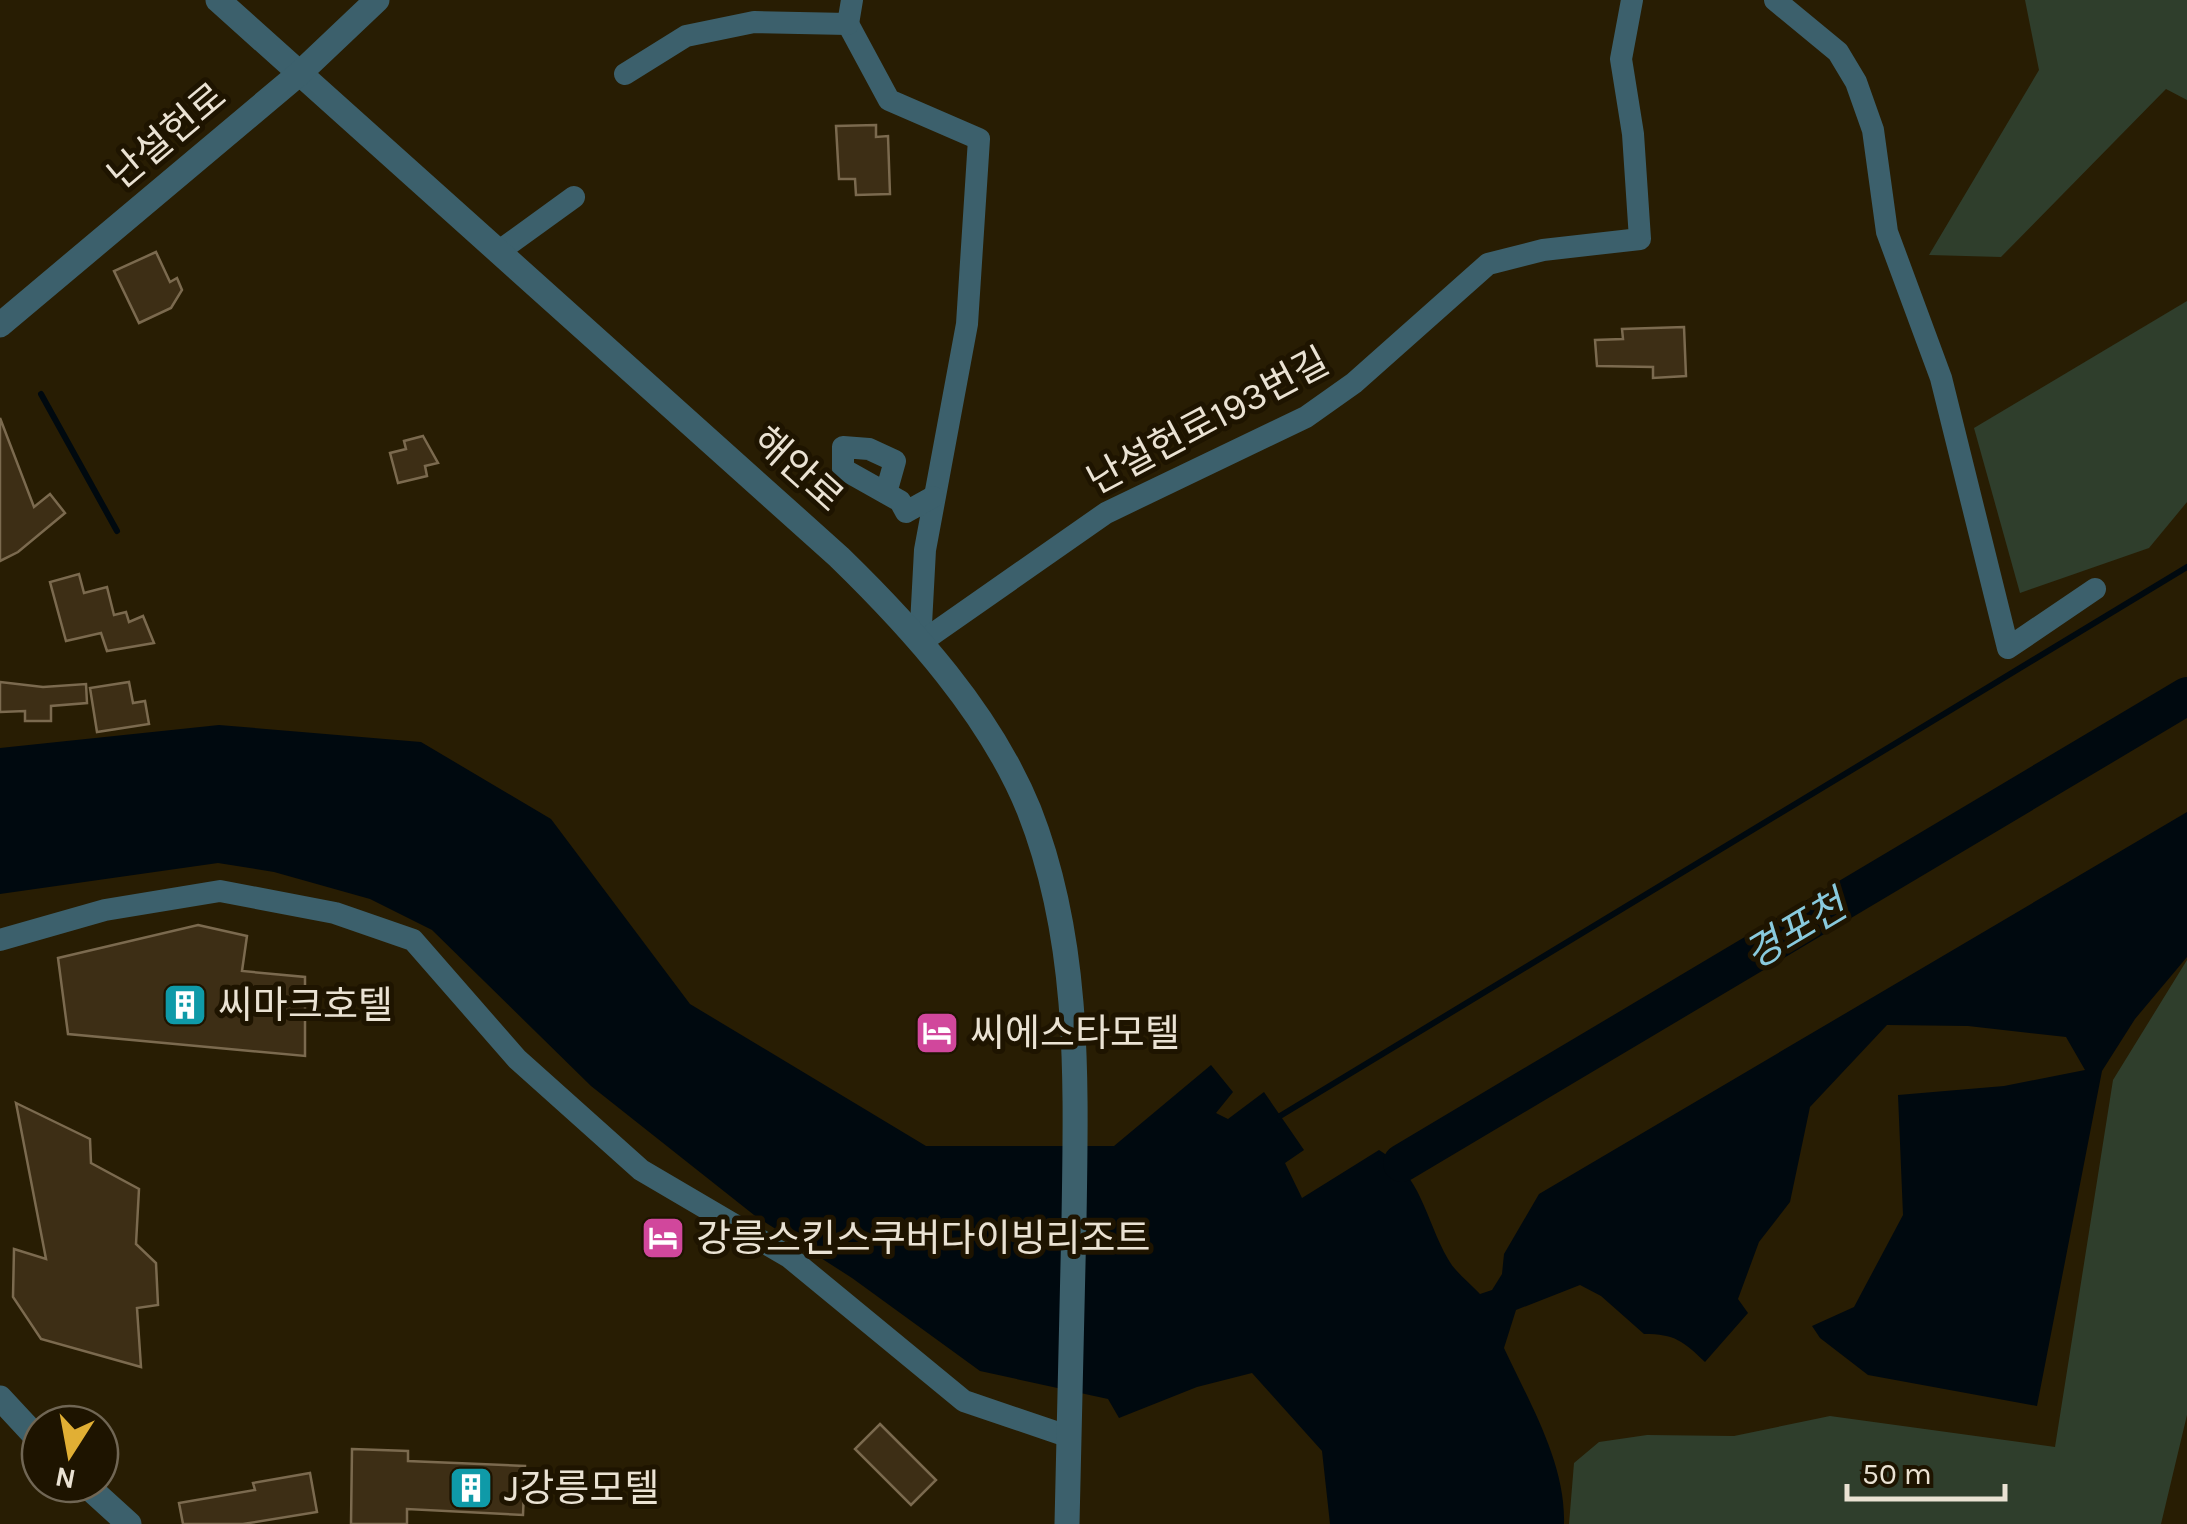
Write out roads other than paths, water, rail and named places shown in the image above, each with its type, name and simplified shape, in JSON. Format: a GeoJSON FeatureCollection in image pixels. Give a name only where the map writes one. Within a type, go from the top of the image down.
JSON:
{"type":"FeatureCollection","features":[{"type":"Feature","properties":{"kind":"street","name":"해안로"},"geometry":{"type":"LineString","coordinates":[[218,0],[800,520],[920,643],[1008,770],[1027,806],[1045,858],[1059,906],[1069,966],[1075,1141],[1070,1429]]}},
{"type":"Feature","properties":{"kind":"street","name":"난설헌로"},"geometry":{"type":"LineString","coordinates":[[0,324],[300,73],[378,0]]}},
{"type":"Feature","properties":{"kind":"street"},"geometry":{"type":"LineString","coordinates":[[852,0],[848,24],[889,100],[979,140],[967,324],[924,550],[920,643]]}},
{"type":"Feature","properties":{"kind":"street","name":"난설헌로193번길"},"geometry":{"type":"LineString","coordinates":[[920,643],[1106,513],[1306,417],[1354,383],[1488,264],[1543,250],[1640,239],[1633,134],[1621,60],[1632,0]]}},
{"type":"Feature","properties":{"kind":"street"},"geometry":{"type":"LineString","coordinates":[[1775,0],[1838,52],[1862,98],[1873,130],[1887,232],[1942,378],[2008,648],[2095,590]]}},
{"type":"Feature","properties":{"kind":"street"},"geometry":{"type":"LineString","coordinates":[[625,74],[686,36],[754,22],[848,24]]}},
{"type":"Feature","properties":{"kind":"street"},"geometry":{"type":"LineString","coordinates":[[498,252],[574,198]]}},
{"type":"Feature","properties":{"kind":"street"},"geometry":{"type":"LineString","coordinates":[[886,493],[900,501],[906,512],[933,498]]}},
{"type":"Feature","properties":{"kind":"street"},"geometry":{"type":"LineString","coordinates":[[0,940],[104,910],[220,891],[336,913],[413,940],[517,1059],[641,1170],[790,1256],[964,1401],[1070,1429],[1068,1524]]}},
{"type":"Feature","properties":{"kind":"street"},"geometry":{"type":"LineString","coordinates":[[0,1398],[20,1420]]}},
{"type":"Feature","properties":{"kind":"street"},"geometry":{"type":"LineString","coordinates":[[108,1504],[129,1524]]}},
{"type":"Feature","properties":{"kind":"waterway"},"geometry":{"type":"LineString","coordinates":[[41,394],[117,531]]}},
{"type":"Feature","properties":{"kind":"waterway"},"geometry":{"type":"LineString","coordinates":[[1280,1116],[2187,567]]}},
{"type":"Feature","properties":{"kind":"waterway","name":"경포천"},"geometry":{"type":"LineString","coordinates":[[1402,1163],[2187,696]]}},
{"type":"Feature","properties":{"kind":"place","name":"씨마크호텔"},"geometry":{"type":"Point","coordinates":[185,1005]}},
{"type":"Feature","properties":{"kind":"place","name":"씨에스타모텔"},"geometry":{"type":"Point","coordinates":[937,1033]}},
{"type":"Feature","properties":{"kind":"place","name":"강릉스킨스쿠버다이빙리조트"},"geometry":{"type":"Point","coordinates":[663,1238]}},
{"type":"Feature","properties":{"kind":"place","name":"J강릉모텔"},"geometry":{"type":"Point","coordinates":[471,1488]}}]}
